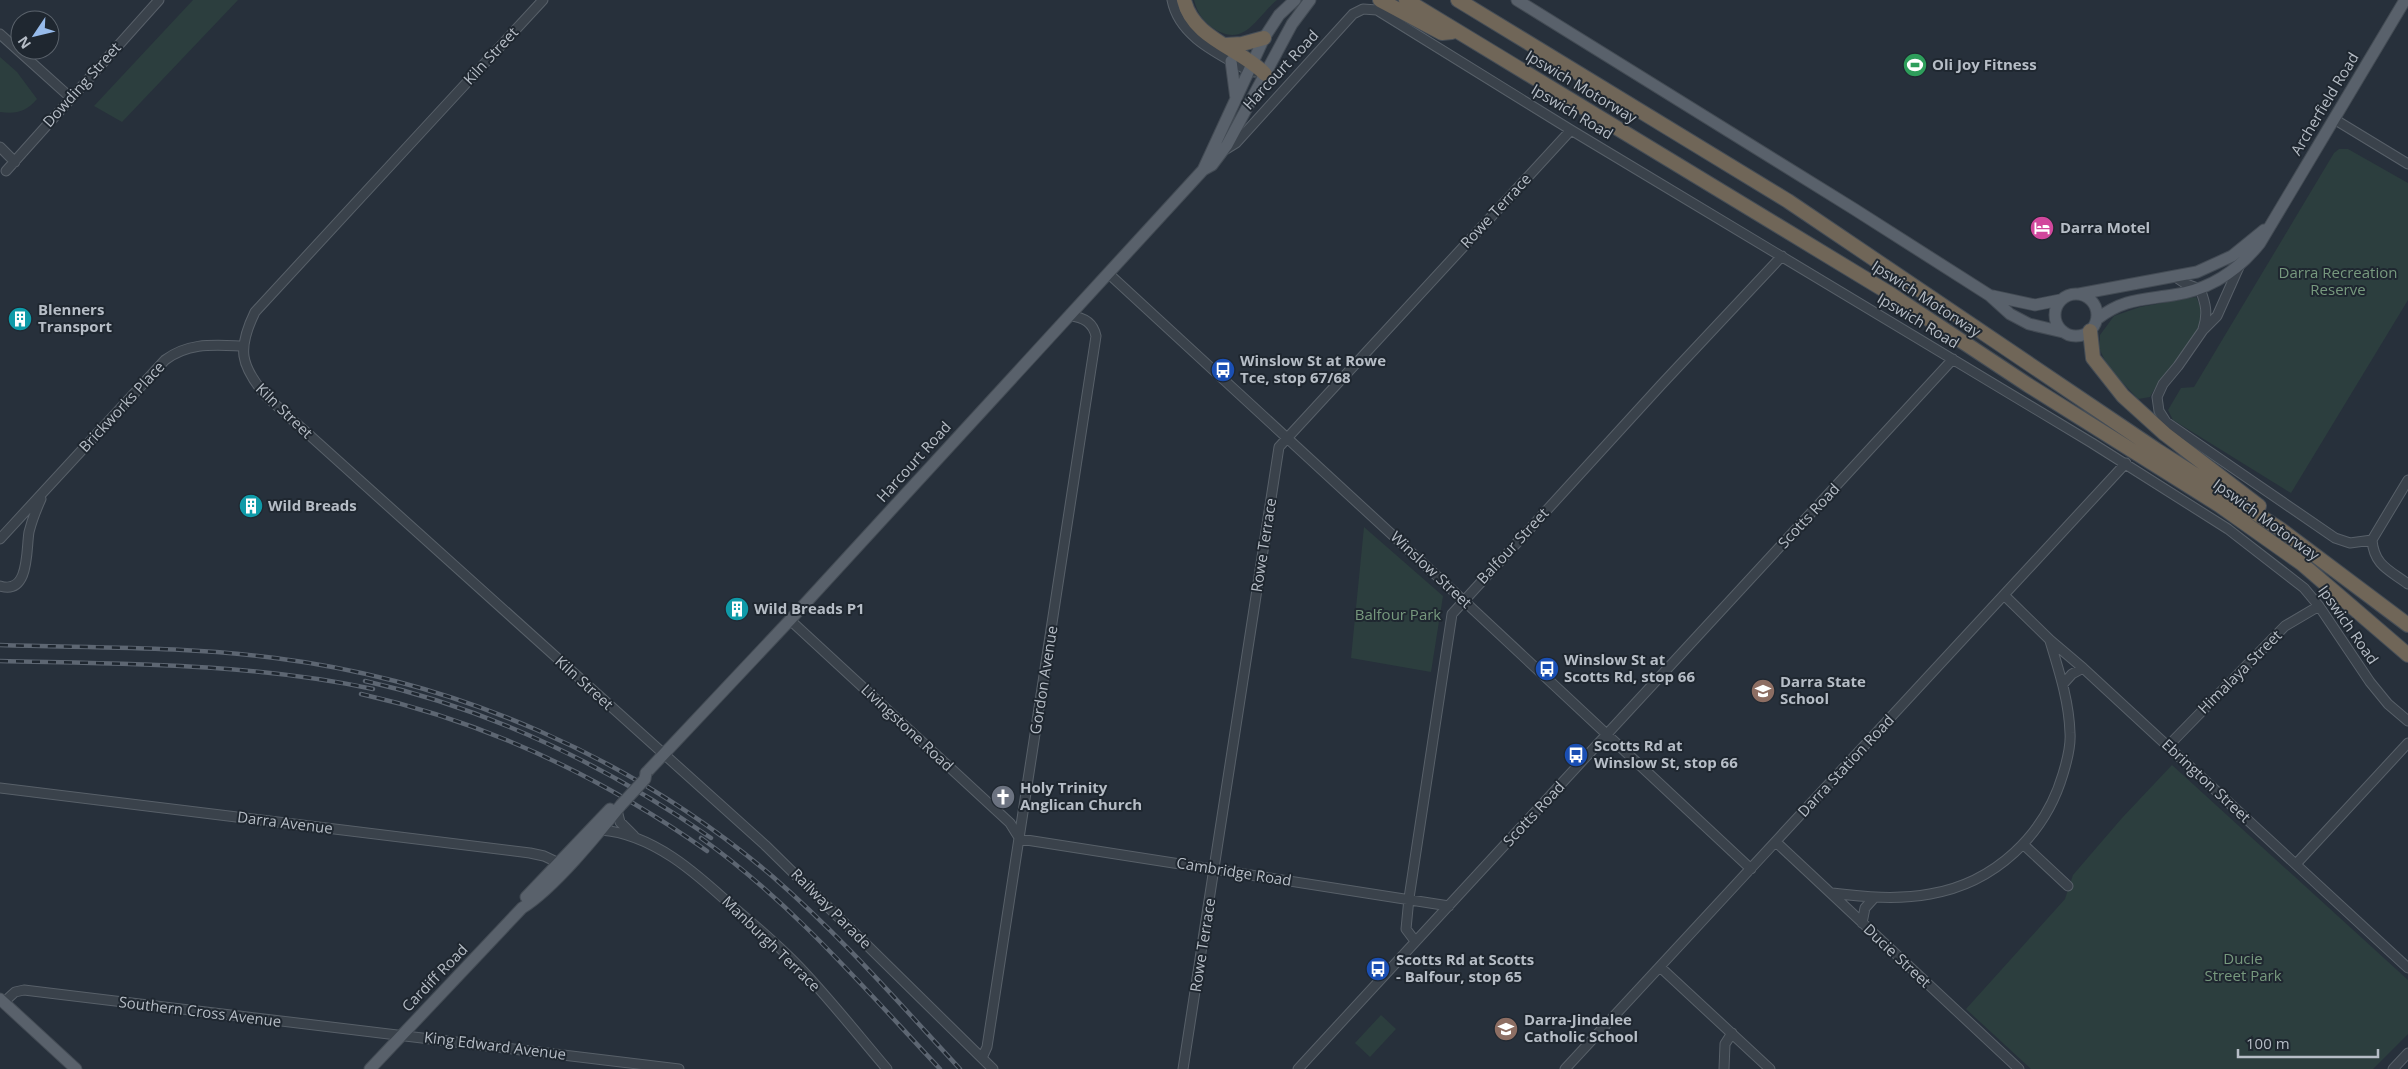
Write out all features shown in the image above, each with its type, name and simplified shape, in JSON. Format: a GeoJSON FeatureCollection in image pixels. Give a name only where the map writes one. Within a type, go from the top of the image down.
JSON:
{"type":"FeatureCollection","features":[{"type":"Feature","properties":{"kind":"highway"},"geometry":{"type":"LineString","coordinates":[[1184,0],[1186,9],[1199,28],[1265,74]]}},
{"type":"Feature","properties":{"kind":"highway"},"geometry":{"type":"LineString","coordinates":[[1380,0],[1442,33],[1459,32]]}},
{"type":"Feature","properties":{"kind":"highway","name":"Ipswich Motorway"},"geometry":{"type":"LineString","coordinates":[[1406,0],[1873,284],[2028,385],[2219,505],[2301,563],[2408,655]]}},
{"type":"Feature","properties":{"kind":"highway","name":"Ipswich Motorway"},"geometry":{"type":"LineString","coordinates":[[1458,0],[1788,201],[2158,451],[2280,529],[2408,625]]}},
{"type":"Feature","properties":{"kind":"highway"},"geometry":{"type":"LineString","coordinates":[[1225,45],[1242,44],[1264,38]]}},
{"type":"Feature","properties":{"kind":"highway"},"geometry":{"type":"LineString","coordinates":[[2093,326],[2093,358],[2123,396],[2165,434],[2263,510],[2280,529]]}},
{"type":"Feature","properties":{"kind":"main road","name":"Harcourt Road"},"geometry":{"type":"LineString","coordinates":[[618,806],[645,779],[646,773],[663,754],[790,620],[1203,170],[1264,38],[1279,15],[1295,0]]}},
{"type":"Feature","properties":{"kind":"main road","name":"Harcourt Road"},"geometry":{"type":"LineString","coordinates":[[1203,170],[1212,165],[1223,151],[1297,15],[1310,0]]}},
{"type":"Feature","properties":{"kind":"main road"},"geometry":{"type":"LineString","coordinates":[[1517,0],[1989,295],[2016,318],[2076,337],[2093,326],[2095,306],[2086,296],[2079,294],[2066,296],[2060,300],[2035,305],[2014,302],[1989,295]]}},
{"type":"Feature","properties":{"kind":"main road","name":"Archerfield Road"},"geometry":{"type":"LineString","coordinates":[[2093,326],[2111,308],[2125,302],[2200,289],[2239,267],[2260,243],[2405,0]]}},
{"type":"Feature","properties":{"kind":"main road"},"geometry":{"type":"LineString","coordinates":[[1231,61],[1236,99]]}},
{"type":"Feature","properties":{"kind":"main road","name":"Archerfield Road"},"geometry":{"type":"LineString","coordinates":[[2079,294],[2178,278],[2216,265],[2232,256],[2271,224]]}},
{"type":"Feature","properties":{"kind":"main road"},"geometry":{"type":"LineString","coordinates":[[2060,300],[2054,313],[2055,320],[2063,332]]}},
{"type":"Feature","properties":{"kind":"main road","name":"Cardiff Road"},"geometry":{"type":"LineString","coordinates":[[563,864],[601,830],[618,806]]}},
{"type":"Feature","properties":{"kind":"main road","name":"Cardiff Road"},"geometry":{"type":"LineString","coordinates":[[370,1069],[522,908],[531,902],[563,864],[618,806]]}},
{"type":"Feature","properties":{"kind":"main road"},"geometry":{"type":"LineString","coordinates":[[2,1001],[76,1069]]}},
{"type":"Feature","properties":{"kind":"street","name":"Dowding Street"},"geometry":{"type":"LineString","coordinates":[[6,171],[159,0]]}},
{"type":"Feature","properties":{"kind":"street","name":"Kiln Street"},"geometry":{"type":"LineString","coordinates":[[543,0],[255,312],[243,346],[251,378],[266,396],[663,754]]}},
{"type":"Feature","properties":{"kind":"street"},"geometry":{"type":"LineString","coordinates":[[1172,0],[1176,14],[1189,32],[1231,61],[1251,66]]}},
{"type":"Feature","properties":{"kind":"street","name":"Harcourt Road"},"geometry":{"type":"LineString","coordinates":[[1223,151],[1236,143],[1353,14],[1363,8]]}},
{"type":"Feature","properties":{"kind":"street","name":"Ipswich Road"},"geometry":{"type":"LineString","coordinates":[[1363,8],[1377,10],[1389,16],[1571,130],[2126,463],[2228,529],[2295,580],[2319,606],[2370,682],[2388,704],[2408,721]]}},
{"type":"Feature","properties":{"kind":"street"},"geometry":{"type":"LineString","coordinates":[[0,34],[71,98]]}},
{"type":"Feature","properties":{"kind":"street"},"geometry":{"type":"LineString","coordinates":[[2334,119],[2408,164]]}},
{"type":"Feature","properties":{"kind":"street","name":"Rowe Terrace"},"geometry":{"type":"LineString","coordinates":[[1183,1069],[1279,447],[1571,130]]}},
{"type":"Feature","properties":{"kind":"street"},"geometry":{"type":"LineString","coordinates":[[0,147],[15,162]]}},
{"type":"Feature","properties":{"kind":"street","name":"Balfour Street"},"geometry":{"type":"LineString","coordinates":[[1416,941],[1406,929],[1409,898],[1452,614],[1782,256]]}},
{"type":"Feature","properties":{"kind":"street"},"geometry":{"type":"LineString","coordinates":[[2239,267],[2217,316],[2202,330],[2178,366],[2163,384],[2157,397],[2159,412],[2166,422],[2335,538],[2350,543],[2372,540]]}},
{"type":"Feature","properties":{"kind":"street","name":"Winslow Street"},"geometry":{"type":"LineString","coordinates":[[1109,274],[1464,600],[1751,869]]}},
{"type":"Feature","properties":{"kind":"street"},"geometry":{"type":"LineString","coordinates":[[2178,278],[2186,284],[2200,289],[2206,303],[2206,318],[2202,330]]}},
{"type":"Feature","properties":{"kind":"street","name":"Gordon Avenue"},"geometry":{"type":"LineString","coordinates":[[982,1058],[987,1047],[1020,839],[1096,336],[1095,330],[1088,322],[1079,317],[1070,316]]}},
{"type":"Feature","properties":{"kind":"street","name":"Brickworks Place"},"geometry":{"type":"LineString","coordinates":[[0,539],[165,360],[174,353],[200,344],[243,346]]}},
{"type":"Feature","properties":{"kind":"street","name":"Scotts Road"},"geometry":{"type":"LineString","coordinates":[[1298,1069],[1953,359]]}},
{"type":"Feature","properties":{"kind":"street","name":"Darra Station Road"},"geometry":{"type":"LineString","coordinates":[[1565,1069],[2126,463]]}},
{"type":"Feature","properties":{"kind":"street"},"geometry":{"type":"LineString","coordinates":[[2408,480],[2372,540],[2373,551],[2378,562],[2408,584]]}},
{"type":"Feature","properties":{"kind":"street","name":"Brickworks Place"},"geometry":{"type":"LineString","coordinates":[[0,586],[11,586],[20,580],[25,570],[32,521],[44,492]]}},
{"type":"Feature","properties":{"kind":"street","name":"Ebrington Street"},"geometry":{"type":"LineString","coordinates":[[2004,595],[2050,640],[2083,668],[2408,968]]}},
{"type":"Feature","properties":{"kind":"street","name":"Himalaya Street"},"geometry":{"type":"LineString","coordinates":[[2168,746],[2285,626],[2319,606]]}},
{"type":"Feature","properties":{"kind":"street","name":"Livingstone Road"},"geometry":{"type":"LineString","coordinates":[[790,620],[1010,823],[1020,839]]}},
{"type":"Feature","properties":{"kind":"street"},"geometry":{"type":"LineString","coordinates":[[1832,893],[1874,898],[1930,894],[1961,885],[2005,861],[2024,845],[2044,819],[2057,797],[2066,764],[2070,735],[2063,684],[2050,640]]}},
{"type":"Feature","properties":{"kind":"street"},"geometry":{"type":"LineString","coordinates":[[2063,684],[2072,674],[2083,668]]}},
{"type":"Feature","properties":{"kind":"street"},"geometry":{"type":"LineString","coordinates":[[2296,864],[2408,743]]}},
{"type":"Feature","properties":{"kind":"street","name":"Railway Parade"},"geometry":{"type":"LineString","coordinates":[[663,754],[766,844],[993,1069]]}},
{"type":"Feature","properties":{"kind":"street","name":"Darra Avenue"},"geometry":{"type":"LineString","coordinates":[[0,788],[530,853],[563,864]]}},
{"type":"Feature","properties":{"kind":"street","name":"Manburgh Terrace"},"geometry":{"type":"LineString","coordinates":[[618,806],[620,822],[638,839]]}},
{"type":"Feature","properties":{"kind":"street","name":"Manburgh Terrace"},"geometry":{"type":"LineString","coordinates":[[601,830],[612,831],[638,839],[670,856],[689,869],[803,970],[887,1069]]}},
{"type":"Feature","properties":{"kind":"street","name":"Cambridge Road"},"geometry":{"type":"LineString","coordinates":[[1020,839],[1409,898],[1448,906]]}},
{"type":"Feature","properties":{"kind":"street","name":"Ducie Street"},"geometry":{"type":"LineString","coordinates":[[1776,842],[2019,1069]]}},
{"type":"Feature","properties":{"kind":"street"},"geometry":{"type":"LineString","coordinates":[[2024,845],[2068,886]]}},
{"type":"Feature","properties":{"kind":"street"},"geometry":{"type":"LineString","coordinates":[[1862,923],[1865,908],[1874,898]]}},
{"type":"Feature","properties":{"kind":"street"},"geometry":{"type":"LineString","coordinates":[[1660,967],[1770,1069]]}},
{"type":"Feature","properties":{"kind":"street","name":"Southern Cross Avenue"},"geometry":{"type":"LineString","coordinates":[[2,1001],[15,992],[24,990],[400,1036]]}},
{"type":"Feature","properties":{"kind":"street"},"geometry":{"type":"LineString","coordinates":[[1724,1069],[1725,1044],[1732,1033]]}},
{"type":"Feature","properties":{"kind":"street","name":"King Edward Avenue"},"geometry":{"type":"LineString","coordinates":[[400,1036],[679,1069]]}},
{"type":"Feature","properties":{"kind":"street"},"geometry":{"type":"LineString","coordinates":[[2394,1069],[2408,1053]]}},
{"type":"Feature","properties":{"kind":"green space"},"geometry":{"type":"Polygon","coordinates":[[[193,0],[238,0],[122,122],[94,106],[193,0]]]}},
{"type":"Feature","properties":{"kind":"green space"},"geometry":{"type":"Polygon","coordinates":[[[1194,0],[1277,0],[1249,28],[1242,33],[1234,35],[1224,34],[1209,25],[1201,16],[1194,0]]]}},
{"type":"Feature","properties":{"kind":"green space"},"geometry":{"type":"Polygon","coordinates":[[[0,57],[17,72],[37,99],[25,109],[11,113],[0,112],[0,57]]]}},
{"type":"Feature","properties":{"kind":"green space","name":"Darra Recreation Reserve"},"geometry":{"type":"Polygon","coordinates":[[[2339,149],[2348,149],[2408,183],[2408,300],[2291,493],[2173,420],[2168,410],[2181,388],[2194,387],[2334,153],[2339,149]]]}},
{"type":"Feature","properties":{"kind":"green space"},"geometry":{"type":"Polygon","coordinates":[[[2196,297],[2201,308],[2202,320],[2200,328],[2150,397],[2138,399],[2108,367],[2099,348],[2100,335],[2114,316],[2140,307],[2196,297]]]}},
{"type":"Feature","properties":{"kind":"green space","name":"Balfour Park"},"geometry":{"type":"Polygon","coordinates":[[[1364,527],[1443,596],[1431,672],[1351,658],[1364,527]]]}},
{"type":"Feature","properties":{"kind":"green space","name":"Ducie Street Park"},"geometry":{"type":"Polygon","coordinates":[[[2172,765],[2408,980],[2408,1034],[2373,1069],[2031,1069],[1966,1009],[2065,899],[2073,875],[2122,818],[2172,765]]]}},
{"type":"Feature","properties":{"kind":"green space"},"geometry":{"type":"Polygon","coordinates":[[[1381,1015],[1396,1029],[1370,1057],[1355,1043],[1381,1015]]]}},
{"type":"Feature","properties":{"kind":"railway"},"geometry":{"type":"LineString","coordinates":[[0,645],[172,649],[275,658],[343,669],[410,685],[475,706],[539,731],[601,761],[661,795],[718,833],[772,876],[821,922],[892,994],[960,1069]]}},
{"type":"Feature","properties":{"kind":"railway"},"geometry":{"type":"LineString","coordinates":[[0,661],[187,666],[280,674],[327,680],[373,689]]}},
{"type":"Feature","properties":{"kind":"railway"},"geometry":{"type":"LineString","coordinates":[[365,681],[457,707],[546,743],[631,787],[711,838]]}},
{"type":"Feature","properties":{"kind":"railway"},"geometry":{"type":"LineString","coordinates":[[361,694],[453,720],[498,736],[542,755],[626,799],[707,851]]}},
{"type":"Feature","properties":{"kind":"railway"},"geometry":{"type":"LineString","coordinates":[[701,838],[734,863],[797,918],[855,977],[940,1069]]}},
{"type":"Feature","properties":{"kind":"place","name":"Oli Joy Fitness"},"geometry":{"type":"Point","coordinates":[1915,65]}},
{"type":"Feature","properties":{"kind":"place","name":"Darra Motel"},"geometry":{"type":"Point","coordinates":[2042,228]}},
{"type":"Feature","properties":{"kind":"place","name":"Blenners Transport"},"geometry":{"type":"Point","coordinates":[20,319]}},
{"type":"Feature","properties":{"kind":"place","name":"Winslow St at Rowe Tce, stop 67/68"},"geometry":{"type":"Point","coordinates":[1223,370]}},
{"type":"Feature","properties":{"kind":"place","name":"Wild Breads"},"geometry":{"type":"Point","coordinates":[251,506]}},
{"type":"Feature","properties":{"kind":"place","name":"Wild Breads P1"},"geometry":{"type":"Point","coordinates":[737,609]}},
{"type":"Feature","properties":{"kind":"place","name":"Winslow St at Scotts Rd, stop 66"},"geometry":{"type":"Point","coordinates":[1547,669]}},
{"type":"Feature","properties":{"kind":"place","name":"Darra State School"},"geometry":{"type":"Point","coordinates":[1763,691]}},
{"type":"Feature","properties":{"kind":"place","name":"Scotts Rd at Winslow St, stop 66"},"geometry":{"type":"Point","coordinates":[1576,755]}},
{"type":"Feature","properties":{"kind":"place","name":"Holy Trinity Anglican Church"},"geometry":{"type":"Point","coordinates":[1003,797]}},
{"type":"Feature","properties":{"kind":"place","name":"Scotts Rd at Scotts - Balfour, stop 65"},"geometry":{"type":"Point","coordinates":[1378,969]}},
{"type":"Feature","properties":{"kind":"place","name":"Darra-Jindalee Catholic School"},"geometry":{"type":"Point","coordinates":[1506,1029]}}]}
